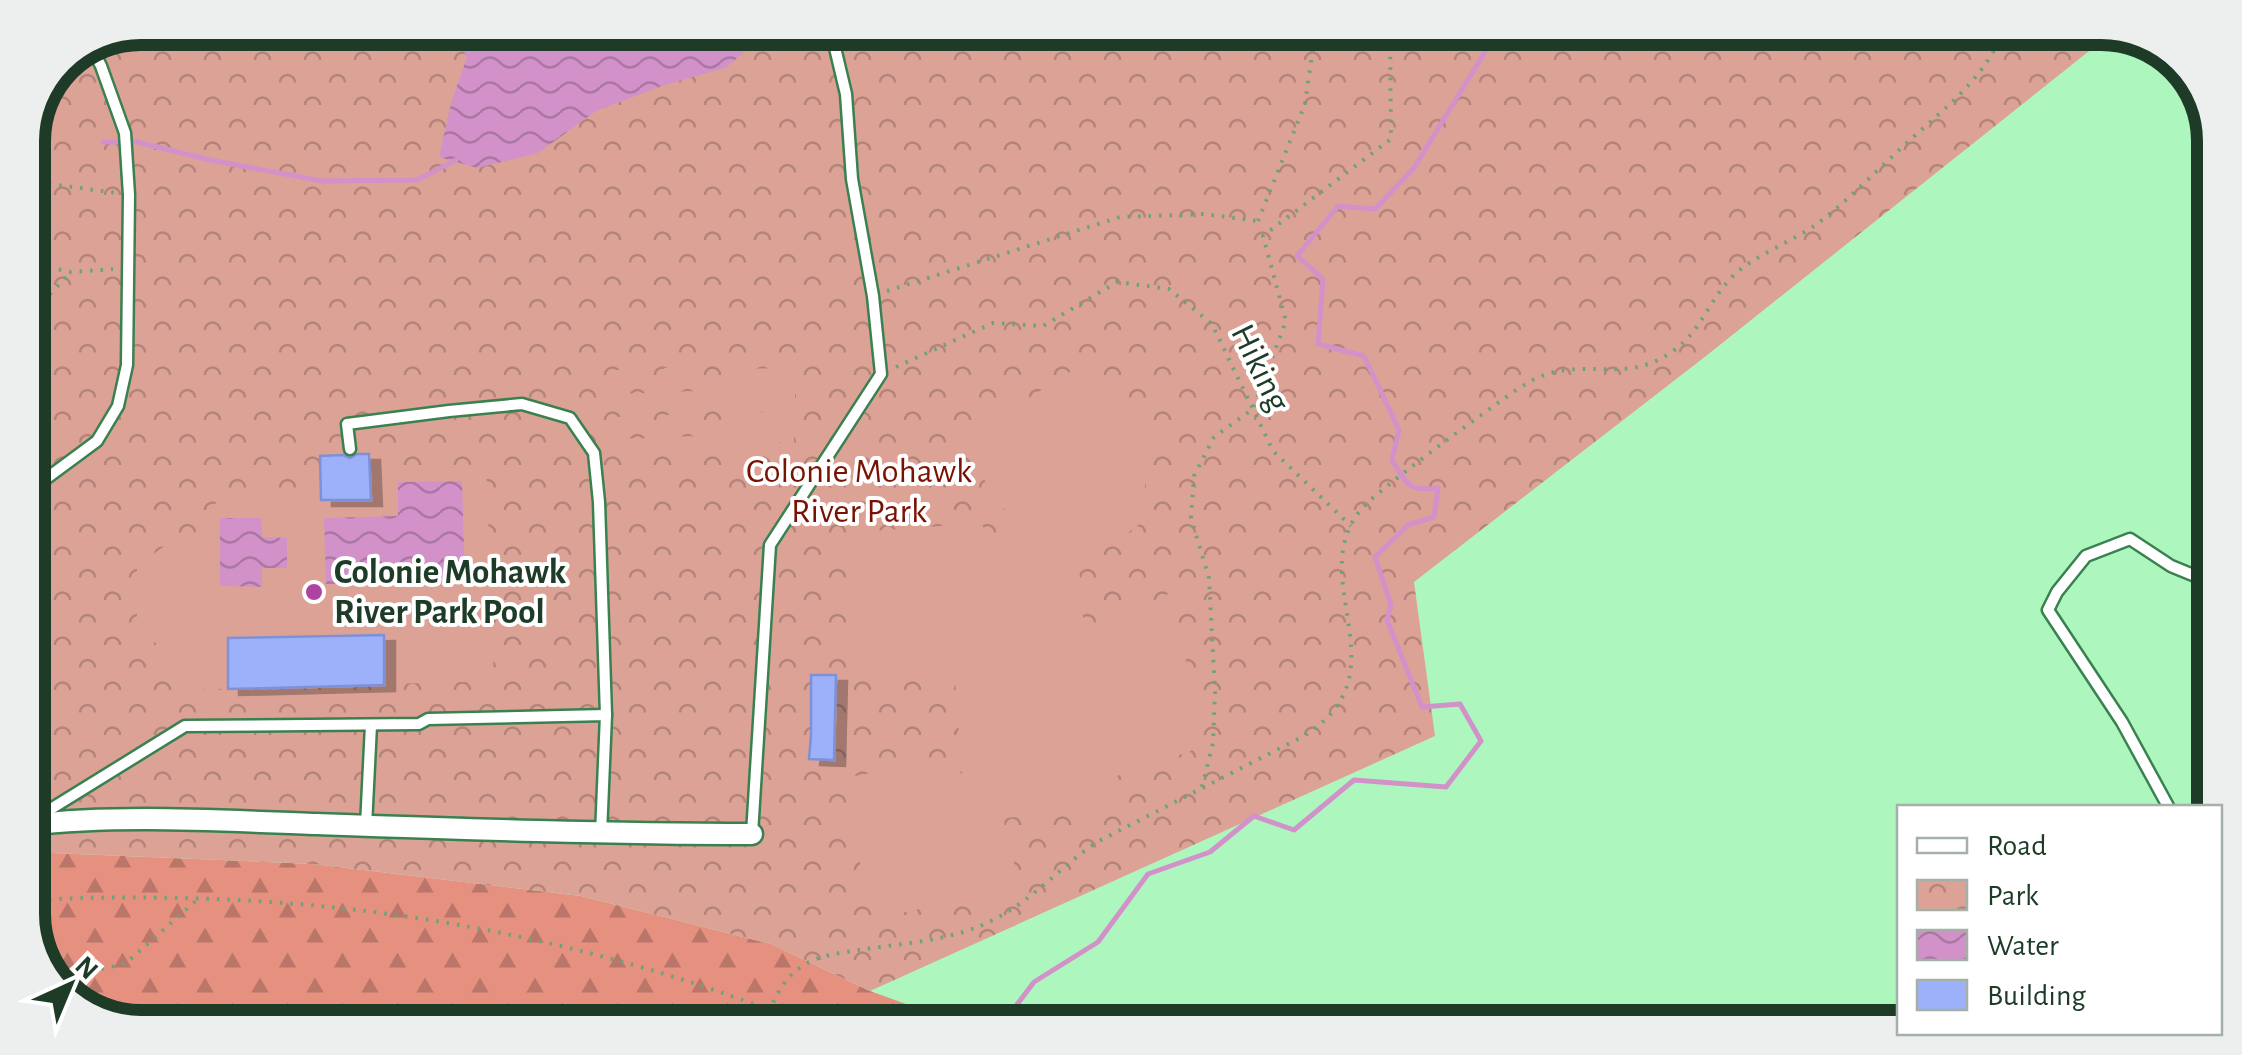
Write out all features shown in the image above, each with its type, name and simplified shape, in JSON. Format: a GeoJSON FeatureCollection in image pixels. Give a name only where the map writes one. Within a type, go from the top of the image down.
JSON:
{"type":"FeatureCollection","features":[{"type":"Feature","properties":{"kind":"street"},"geometry":{"type":"LineString","coordinates":[[45,822],[208,821],[602,834],[752,834]]}},
{"type":"Feature","properties":{"kind":"lane"},"geometry":{"type":"LineString","coordinates":[[752,834],[770,545],[881,374],[873,296],[852,178],[846,94],[835,45]]}},
{"type":"Feature","properties":{"kind":"lane"},"geometry":{"type":"LineString","coordinates":[[45,479],[97,441],[118,406],[127,365],[129,195],[124,133],[96,56]]}},
{"type":"Feature","properties":{"kind":"lane"},"geometry":{"type":"LineString","coordinates":[[350,449],[348,424],[522,404],[570,418],[594,453],[606,715],[602,834]]}},
{"type":"Feature","properties":{"kind":"lane"},"geometry":{"type":"LineString","coordinates":[[2167,805],[2122,722],[2048,610],[2086,556],[2130,539],[2172,566],[2197,577]]}},
{"type":"Feature","properties":{"kind":"lane"},"geometry":{"type":"LineString","coordinates":[[45,813],[185,726],[419,724],[428,719],[606,715]]}},
{"type":"Feature","properties":{"kind":"lane"},"geometry":{"type":"LineString","coordinates":[[366,826],[371,724]]}},
{"type":"Feature","properties":{"kind":"path"},"geometry":{"type":"LineString","coordinates":[[873,296],[1120,218],[1204,214],[1258,221],[1305,104],[1314,45]]}},
{"type":"Feature","properties":{"kind":"path"},"geometry":{"type":"LineString","coordinates":[[1202,788],[1213,743],[1215,693],[1209,578],[1191,518],[1194,476],[1214,437],[1253,409],[1286,321],[1264,236],[1391,139],[1390,45]]}},
{"type":"Feature","properties":{"kind":"path"},"geometry":{"type":"LineString","coordinates":[[45,900],[198,898],[322,905],[446,922],[656,970],[770,1009],[784,984],[804,965],[838,954],[957,934],[992,922],[1026,900],[1097,842],[1312,731],[1327,719],[1342,698],[1352,665],[1342,551],[1351,526],[1366,504],[1539,377],[1579,368],[1624,370],[1672,352],[1700,326],[1734,275],[1817,224],[1845,200],[1972,81],[1996,45]]}},
{"type":"Feature","properties":{"kind":"path"},"geometry":{"type":"LineString","coordinates":[[45,183],[129,195]]}},
{"type":"Feature","properties":{"kind":"path"},"geometry":{"type":"LineString","coordinates":[[45,268],[70,272],[128,268]]}},
{"type":"Feature","properties":{"kind":"path"},"geometry":{"type":"LineString","coordinates":[[45,298],[70,272]]}},
{"type":"Feature","properties":{"kind":"path","name":"Hiking"},"geometry":{"type":"LineString","coordinates":[[881,374],[993,322],[1043,326],[1116,282],[1169,288],[1212,324],[1273,451],[1351,526]]}},
{"type":"Feature","properties":{"kind":"path"},"geometry":{"type":"LineString","coordinates":[[68,976],[125,964],[198,898]]}},
{"type":"Feature","properties":{"kind":"green space","name":"Colonie Mohawk River Park"},"geometry":{"type":"Polygon","coordinates":[[[142,45],[2097,45],[1414,582],[1435,736],[870,991],[771,944],[581,896],[313,864],[45,853],[45,135],[48,117],[65,83],[93,58],[110,50],[142,45]]]}},
{"type":"Feature","properties":{"kind":"green space"},"geometry":{"type":"Polygon","coordinates":[[[1087,361],[1150,440],[1141,523],[1079,568],[1085,641],[1100,625],[1170,593],[1203,734],[1191,751],[1096,783],[1098,811],[1003,818],[1020,888],[887,916],[866,895],[844,778],[943,760],[962,774],[955,679],[849,679],[854,549],[873,531],[982,523],[986,537],[1022,534],[965,452],[979,430],[1087,361]]]}},
{"type":"Feature","properties":{"kind":"green space"},"geometry":{"type":"Polygon","coordinates":[[[664,368],[701,368],[701,382],[665,383],[664,368]]]}},
{"type":"Feature","properties":{"kind":"green space"},"geometry":{"type":"Polygon","coordinates":[[[795,368],[795,400],[728,400],[728,369],[795,368]]]}},
{"type":"Feature","properties":{"kind":"green space"},"geometry":{"type":"Polygon","coordinates":[[[614,370],[649,370],[650,384],[614,385],[614,370]]]}},
{"type":"Feature","properties":{"kind":"green space"},"geometry":{"type":"Polygon","coordinates":[[[700,391],[701,406],[665,406],[664,392],[700,391]]]}},
{"type":"Feature","properties":{"kind":"green space"},"geometry":{"type":"Polygon","coordinates":[[[649,393],[650,408],[614,408],[614,394],[649,393]]]}},
{"type":"Feature","properties":{"kind":"green space"},"geometry":{"type":"Polygon","coordinates":[[[794,411],[794,442],[728,443],[727,412],[794,411]]]}},
{"type":"Feature","properties":{"kind":"green space"},"geometry":{"type":"Polygon","coordinates":[[[701,414],[702,428],[666,429],[665,415],[701,414]]]}},
{"type":"Feature","properties":{"kind":"green space"},"geometry":{"type":"Polygon","coordinates":[[[651,416],[651,430],[615,431],[614,417],[651,416]]]}},
{"type":"Feature","properties":{"kind":"green space"},"geometry":{"type":"Polygon","coordinates":[[[700,436],[701,451],[665,452],[664,437],[700,436]]]}},
{"type":"Feature","properties":{"kind":"green space"},"geometry":{"type":"Polygon","coordinates":[[[650,438],[650,453],[614,454],[614,439],[650,438]]]}},
{"type":"Feature","properties":{"kind":"green space","name":"Colonie Mohawk River Park Pool"},"geometry":{"type":"Polygon","coordinates":[[[486,464],[494,681],[190,690],[137,618],[137,566],[181,534],[202,532],[205,514],[219,500],[370,500],[370,470],[486,464]]]}},
{"type":"Feature","properties":{"kind":"green space"},"geometry":{"type":"Polygon","coordinates":[[[45,853],[313,864],[581,896],[771,944],[870,991],[923,1010],[123,1008],[88,994],[69,977],[55,956],[45,920],[45,853]]]}},
{"type":"Feature","properties":{"kind":"water"},"geometry":{"type":"Polygon","coordinates":[[[460,45],[752,45],[727,67],[596,111],[538,153],[477,168],[439,157],[451,103],[467,57],[460,45]]]}},
{"type":"Feature","properties":{"kind":"water"},"geometry":{"type":"Polygon","coordinates":[[[462,481],[465,581],[326,584],[324,518],[398,516],[398,482],[462,481]]]}},
{"type":"Feature","properties":{"kind":"water"},"geometry":{"type":"Polygon","coordinates":[[[220,518],[261,518],[262,537],[287,538],[287,568],[262,568],[262,587],[220,586],[220,518]]]}},
{"type":"Feature","properties":{"kind":"building"},"geometry":{"type":"Polygon","coordinates":[[[369,454],[371,500],[321,500],[320,456],[350,458],[369,454]]]}},
{"type":"Feature","properties":{"kind":"building"},"geometry":{"type":"Polygon","coordinates":[[[384,635],[384,685],[228,689],[228,638],[384,635]]]}},
{"type":"Feature","properties":{"kind":"building"},"geometry":{"type":"Polygon","coordinates":[[[811,675],[836,675],[834,760],[809,759],[811,675]]]}},
{"type":"Feature","properties":{"kind":"waterway"},"geometry":{"type":"LineString","coordinates":[[1013,1010],[1034,982],[1098,942],[1148,874],[1210,852],[1254,816],[1294,830],[1354,780],[1446,787],[1481,741],[1460,704],[1422,707],[1387,620],[1391,605],[1375,557],[1408,525],[1434,517],[1438,488],[1420,489],[1409,484],[1392,460],[1399,430],[1364,356],[1318,344],[1323,279],[1297,256],[1338,206],[1375,209],[1414,168],[1489,45]]}},
{"type":"Feature","properties":{"kind":"waterway"},"geometry":{"type":"LineString","coordinates":[[133,141],[322,181],[417,180],[456,160]]}},
{"type":"Feature","properties":{"kind":"waterway"},"geometry":{"type":"LineString","coordinates":[[103,142],[117,142]]}},
{"type":"Feature","properties":{"kind":"place","name":"Colonie Mohawk River Park Pool"},"geometry":{"type":"Point","coordinates":[314,592]}}]}
